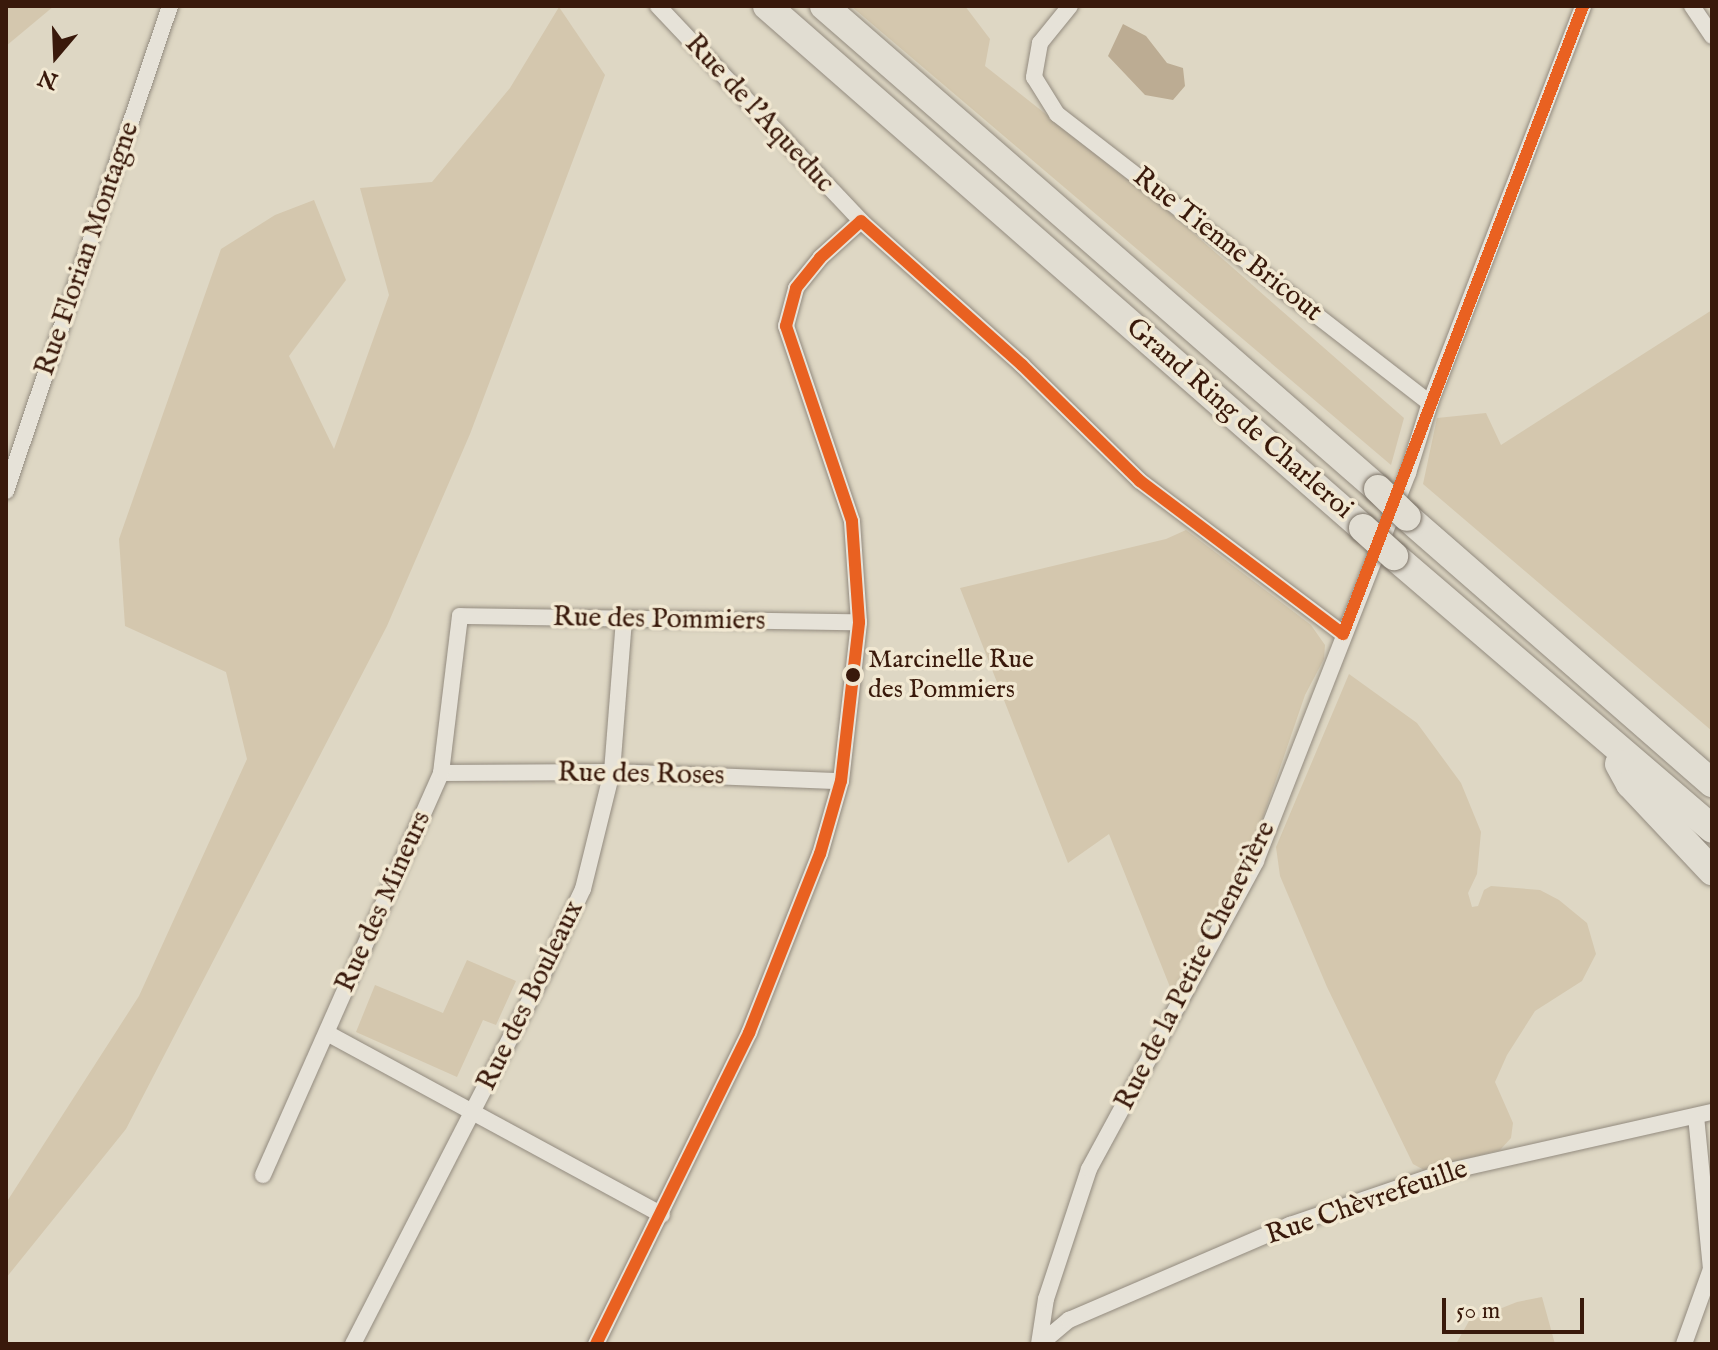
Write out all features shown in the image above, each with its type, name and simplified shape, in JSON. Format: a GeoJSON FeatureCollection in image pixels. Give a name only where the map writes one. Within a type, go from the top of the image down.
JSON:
{"type":"FeatureCollection","features":[{"type":"Feature","properties":{"kind":"highway","name":"Grand Ring de Charleroi"},"geometry":{"type":"LineString","coordinates":[[767,6],[1394,556],[1712,829]]}},
{"type":"Feature","properties":{"kind":"highway","name":"Grand Ring de Charleroi"},"geometry":{"type":"LineString","coordinates":[[824,6],[1710,780]]}},
{"type":"Feature","properties":{"kind":"highway"},"geometry":{"type":"LineString","coordinates":[[1605,739],[1630,784],[1712,871]]}},
{"type":"Feature","properties":{"kind":"street","name":"Rue Florian Montagne"},"geometry":{"type":"LineString","coordinates":[[6,491],[170,6]]}},
{"type":"Feature","properties":{"kind":"street","name":"Rue de l'Aqueduc"},"geometry":{"type":"LineString","coordinates":[[658,6],[861,221],[1022,365],[1140,481],[1343,634]]}},
{"type":"Feature","properties":{"kind":"street","name":"Rue Tienne Bricout"},"geometry":{"type":"LineString","coordinates":[[1070,6],[1040,43],[1034,77],[1057,114],[1430,403]]}},
{"type":"Feature","properties":{"kind":"street","name":"Rue de la Petite Chenevière"},"geometry":{"type":"LineString","coordinates":[[1040,1344],[1046,1299],[1089,1169],[1256,861],[1408,473],[1430,403],[1583,6]]}},
{"type":"Feature","properties":{"kind":"street"},"geometry":{"type":"LineString","coordinates":[[1692,6],[1712,36]]}},
{"type":"Feature","properties":{"kind":"street"},"geometry":{"type":"LineString","coordinates":[[596,1344],[749,1033],[820,854],[841,781],[859,622],[852,521],[786,326],[796,288],[820,258],[861,221]]}},
{"type":"Feature","properties":{"kind":"street","name":"Rue des Pommiers"},"geometry":{"type":"LineString","coordinates":[[460,616],[624,621],[859,622]]}},
{"type":"Feature","properties":{"kind":"street","name":"Rue des Mineurs"},"geometry":{"type":"LineString","coordinates":[[263,1175],[441,773],[460,616]]}},
{"type":"Feature","properties":{"kind":"street","name":"Rue des Bouleaux"},"geometry":{"type":"LineString","coordinates":[[353,1344],[473,1112],[583,889],[612,772],[624,621]]}},
{"type":"Feature","properties":{"kind":"street","name":"Rue des Roses"},"geometry":{"type":"LineString","coordinates":[[441,773],[612,772],[841,781]]}},
{"type":"Feature","properties":{"kind":"street"},"geometry":{"type":"LineString","coordinates":[[327,1033],[662,1215]]}},
{"type":"Feature","properties":{"kind":"street"},"geometry":{"type":"LineString","coordinates":[[1684,1344],[1711,1269],[1704,1114]]}},
{"type":"Feature","properties":{"kind":"street","name":"Rue Chèvrefeuille"},"geometry":{"type":"LineString","coordinates":[[1040,1344],[1069,1320],[1290,1225],[1445,1172],[1704,1114]]}},
{"type":"Feature","properties":{"kind":"shaded area"},"geometry":{"type":"Polygon","coordinates":[[[6,6],[54,6],[6,46],[6,6]]]}},
{"type":"Feature","properties":{"kind":"shaded area"},"geometry":{"type":"Polygon","coordinates":[[[851,6],[965,6],[990,39],[985,66],[1167,210],[1404,418],[1391,465],[851,6]]]}},
{"type":"Feature","properties":{"kind":"shaded area"},"geometry":{"type":"Polygon","coordinates":[[[559,7],[605,75],[470,434],[387,626],[126,1129],[6,1278],[6,1203],[139,996],[247,759],[226,672],[125,626],[119,539],[221,249],[275,215],[314,200],[346,280],[289,356],[334,449],[389,295],[360,188],[432,182],[510,88],[559,7]]]}},
{"type":"Feature","properties":{"kind":"shaded area"},"geometry":{"type":"Polygon","coordinates":[[[1123,24],[1146,36],[1167,63],[1183,68],[1185,86],[1173,100],[1145,95],[1108,56],[1123,24]]]}},
{"type":"Feature","properties":{"kind":"shaded area"},"geometry":{"type":"Polygon","coordinates":[[[1712,310],[1712,731],[1423,484],[1437,418],[1486,413],[1501,445],[1712,310]]]}},
{"type":"Feature","properties":{"kind":"shaded area"},"geometry":{"type":"Polygon","coordinates":[[[1186,530],[1311,625],[1325,645],[1324,659],[1305,695],[1258,832],[1172,992],[1109,834],[1068,863],[960,588],[1166,539],[1186,530]]]}},
{"type":"Feature","properties":{"kind":"shaded area"},"geometry":{"type":"Polygon","coordinates":[[[1349,674],[1417,723],[1461,783],[1481,832],[1477,874],[1468,893],[1472,907],[1478,906],[1484,890],[1491,886],[1540,890],[1559,900],[1587,923],[1596,954],[1582,981],[1535,1011],[1507,1055],[1495,1082],[1513,1123],[1511,1138],[1500,1150],[1424,1170],[1413,1164],[1327,987],[1280,876],[1276,847],[1349,674]]]}},
{"type":"Feature","properties":{"kind":"shaded area"},"geometry":{"type":"Polygon","coordinates":[[[467,960],[516,981],[496,1025],[483,1020],[457,1077],[356,1032],[375,985],[443,1013],[467,960]]]}},
{"type":"Feature","properties":{"kind":"shaded area"},"geometry":{"type":"Polygon","coordinates":[[[1542,1297],[1555,1344],[1456,1344],[1469,1321],[1517,1302],[1542,1297]]]}},
{"type":"Feature","properties":{"kind":"transit line"},"geometry":{"type":"LineString","coordinates":[[1343,634],[1583,6]]}},
{"type":"Feature","properties":{"kind":"transit line"},"geometry":{"type":"LineString","coordinates":[[861,221],[1022,365],[1140,481],[1343,634]]}},
{"type":"Feature","properties":{"kind":"transit line"},"geometry":{"type":"LineString","coordinates":[[596,1344],[749,1033],[820,854],[841,781],[859,622],[852,521],[786,326],[796,288],[820,258],[861,221]]}},
{"type":"Feature","properties":{"kind":"place","name":"Marcinelle Rue des Pommiers"},"geometry":{"type":"Point","coordinates":[853,675]}}]}
